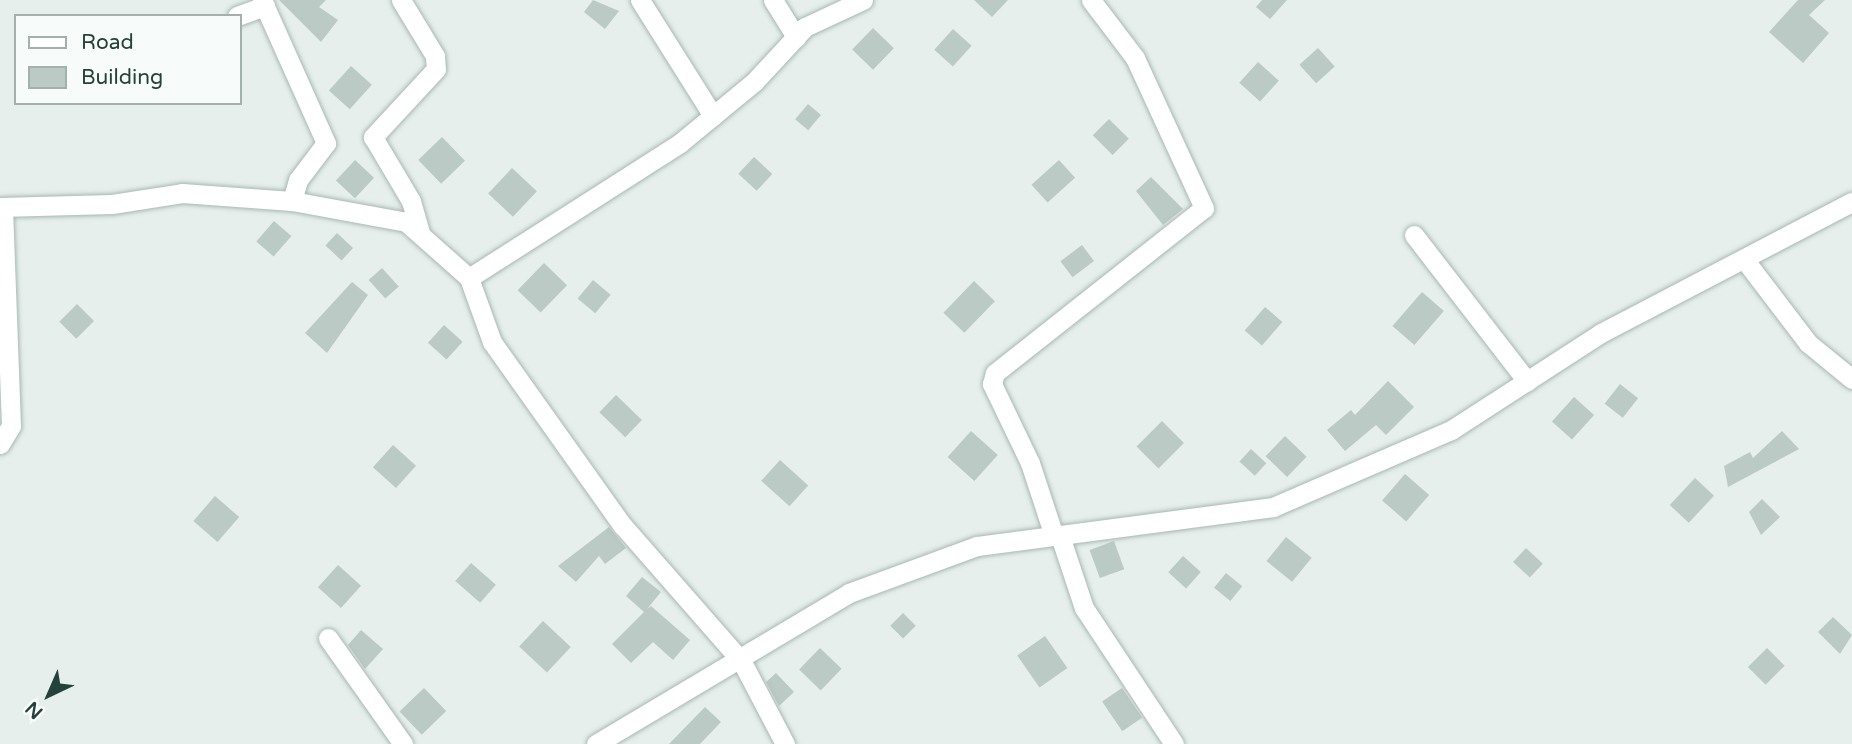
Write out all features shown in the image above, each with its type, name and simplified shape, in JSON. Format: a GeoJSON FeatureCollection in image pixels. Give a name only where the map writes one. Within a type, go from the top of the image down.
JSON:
{"type":"FeatureCollection","features":[{"type":"Feature","properties":{"kind":"street"},"geometry":{"type":"LineString","coordinates":[[401,0],[435,56],[436,69],[373,137],[411,201],[421,235]]}},
{"type":"Feature","properties":{"kind":"street"},"geometry":{"type":"LineString","coordinates":[[640,0],[713,116]]}},
{"type":"Feature","properties":{"kind":"street"},"geometry":{"type":"LineString","coordinates":[[773,0],[796,37]]}},
{"type":"Feature","properties":{"kind":"street"},"geometry":{"type":"LineString","coordinates":[[469,278],[713,116],[796,37],[823,16],[863,0]]}},
{"type":"Feature","properties":{"kind":"street"},"geometry":{"type":"LineString","coordinates":[[1091,0],[1135,58],[1204,208],[1097,295],[1007,360],[992,384],[1030,463],[1084,608],[1174,744]]}},
{"type":"Feature","properties":{"kind":"street"},"geometry":{"type":"LineString","coordinates":[[241,14],[263,3],[326,143],[298,180],[292,201]]}},
{"type":"Feature","properties":{"kind":"street"},"geometry":{"type":"LineString","coordinates":[[0,444],[11,426],[2,207],[112,204],[183,193],[292,201],[406,222],[469,278],[492,342],[623,526],[742,662],[785,744]]}},
{"type":"Feature","properties":{"kind":"street"},"geometry":{"type":"LineString","coordinates":[[596,744],[742,662],[849,593],[977,546],[1273,506],[1451,430],[1601,333],[1852,202]]}},
{"type":"Feature","properties":{"kind":"street"},"geometry":{"type":"LineString","coordinates":[[1414,235],[1527,381]]}},
{"type":"Feature","properties":{"kind":"street"},"geometry":{"type":"LineString","coordinates":[[1744,259],[1808,343],[1852,379]]}},
{"type":"Feature","properties":{"kind":"street"},"geometry":{"type":"LineString","coordinates":[[327,638],[403,744]]}},
{"type":"Feature","properties":{"kind":"building"},"geometry":{"type":"Polygon","coordinates":[[[279,0],[326,0],[319,7],[338,20],[321,42],[279,0]]]}},
{"type":"Feature","properties":{"kind":"building"},"geometry":{"type":"Polygon","coordinates":[[[593,0],[619,11],[605,29],[584,12],[593,0]]]}},
{"type":"Feature","properties":{"kind":"building"},"geometry":{"type":"Polygon","coordinates":[[[974,0],[1008,0],[992,17],[974,0]]]}},
{"type":"Feature","properties":{"kind":"building"},"geometry":{"type":"Polygon","coordinates":[[[1262,0],[1287,0],[1270,19],[1256,7],[1262,0]]]}},
{"type":"Feature","properties":{"kind":"building"},"geometry":{"type":"Polygon","coordinates":[[[1798,0],[1825,0],[1809,15],[1829,33],[1803,63],[1769,32],[1798,0]]]}},
{"type":"Feature","properties":{"kind":"building"},"geometry":{"type":"Polygon","coordinates":[[[873,28],[894,48],[873,70],[852,50],[873,28]]]}},
{"type":"Feature","properties":{"kind":"building"},"geometry":{"type":"Polygon","coordinates":[[[953,29],[972,46],[953,67],[934,50],[953,29]]]}},
{"type":"Feature","properties":{"kind":"building"},"geometry":{"type":"Polygon","coordinates":[[[1318,48],[1335,67],[1316,83],[1299,65],[1318,48]]]}},
{"type":"Feature","properties":{"kind":"building"},"geometry":{"type":"Polygon","coordinates":[[[1258,62],[1279,81],[1260,102],[1239,83],[1258,62]]]}},
{"type":"Feature","properties":{"kind":"building"},"geometry":{"type":"Polygon","coordinates":[[[351,66],[372,85],[350,109],[329,91],[351,66]]]}},
{"type":"Feature","properties":{"kind":"building"},"geometry":{"type":"Polygon","coordinates":[[[808,104],[821,115],[808,130],[795,119],[808,104]]]}},
{"type":"Feature","properties":{"kind":"building"},"geometry":{"type":"Polygon","coordinates":[[[1109,119],[1129,139],[1113,155],[1093,135],[1109,119]]]}},
{"type":"Feature","properties":{"kind":"building"},"geometry":{"type":"Polygon","coordinates":[[[442,137],[465,161],[441,184],[418,160],[442,137]]]}},
{"type":"Feature","properties":{"kind":"building"},"geometry":{"type":"Polygon","coordinates":[[[754,157],[772,174],[757,191],[738,174],[754,157]]]}},
{"type":"Feature","properties":{"kind":"building"},"geometry":{"type":"Polygon","coordinates":[[[355,160],[374,178],[355,198],[336,180],[355,160]]]}},
{"type":"Feature","properties":{"kind":"building"},"geometry":{"type":"Polygon","coordinates":[[[1059,160],[1075,178],[1048,203],[1032,185],[1059,160]]]}},
{"type":"Feature","properties":{"kind":"building"},"geometry":{"type":"Polygon","coordinates":[[[512,168],[537,191],[513,217],[488,194],[512,168]]]}},
{"type":"Feature","properties":{"kind":"building"},"geometry":{"type":"Polygon","coordinates":[[[1151,177],[1183,209],[1163,225],[1136,191],[1151,177]]]}},
{"type":"Feature","properties":{"kind":"building"},"geometry":{"type":"Polygon","coordinates":[[[274,221],[291,236],[274,256],[256,241],[274,221]]]}},
{"type":"Feature","properties":{"kind":"building"},"geometry":{"type":"Polygon","coordinates":[[[337,233],[353,248],[341,260],[325,245],[337,233]]]}},
{"type":"Feature","properties":{"kind":"building"},"geometry":{"type":"Polygon","coordinates":[[[1082,245],[1094,261],[1072,277],[1060,261],[1082,245]]]}},
{"type":"Feature","properties":{"kind":"building"},"geometry":{"type":"Polygon","coordinates":[[[544,263],[567,285],[541,313],[518,290],[544,263]]]}},
{"type":"Feature","properties":{"kind":"building"},"geometry":{"type":"Polygon","coordinates":[[[382,268],[399,287],[385,299],[369,280],[382,268]]]}},
{"type":"Feature","properties":{"kind":"building"},"geometry":{"type":"Polygon","coordinates":[[[593,280],[611,295],[595,313],[578,298],[593,280]]]}},
{"type":"Feature","properties":{"kind":"building"},"geometry":{"type":"Polygon","coordinates":[[[974,281],[995,301],[964,333],[943,313],[974,281]]]}},
{"type":"Feature","properties":{"kind":"building"},"geometry":{"type":"Polygon","coordinates":[[[352,282],[368,295],[327,353],[305,333],[352,282]]]}},
{"type":"Feature","properties":{"kind":"building"},"geometry":{"type":"Polygon","coordinates":[[[1422,292],[1444,311],[1414,345],[1392,326],[1422,292]]]}},
{"type":"Feature","properties":{"kind":"building"},"geometry":{"type":"Polygon","coordinates":[[[77,304],[94,321],[76,339],[59,322],[77,304]]]}},
{"type":"Feature","properties":{"kind":"building"},"geometry":{"type":"Polygon","coordinates":[[[1265,307],[1282,322],[1262,345],[1245,330],[1265,307]]]}},
{"type":"Feature","properties":{"kind":"building"},"geometry":{"type":"Polygon","coordinates":[[[444,325],[463,342],[447,360],[428,343],[444,325]]]}},
{"type":"Feature","properties":{"kind":"building"},"geometry":{"type":"Polygon","coordinates":[[[1388,381],[1414,407],[1386,435],[1376,425],[1345,451],[1327,430],[1351,410],[1355,415],[1388,381]]]}},
{"type":"Feature","properties":{"kind":"building"},"geometry":{"type":"Polygon","coordinates":[[[1620,384],[1638,398],[1623,418],[1605,404],[1620,384]]]}},
{"type":"Feature","properties":{"kind":"building"},"geometry":{"type":"Polygon","coordinates":[[[616,395],[642,420],[625,437],[599,412],[616,395]]]}},
{"type":"Feature","properties":{"kind":"building"},"geometry":{"type":"Polygon","coordinates":[[[1574,397],[1594,415],[1572,440],[1552,422],[1574,397]]]}},
{"type":"Feature","properties":{"kind":"building"},"geometry":{"type":"Polygon","coordinates":[[[1162,421],[1184,443],[1158,468],[1137,446],[1162,421]]]}},
{"type":"Feature","properties":{"kind":"building"},"geometry":{"type":"Polygon","coordinates":[[[971,431],[998,455],[974,481],[948,457],[971,431]]]}},
{"type":"Feature","properties":{"kind":"building"},"geometry":{"type":"Polygon","coordinates":[[[1782,431],[1799,449],[1728,487],[1724,466],[1750,452],[1753,458],[1782,431]]]}},
{"type":"Feature","properties":{"kind":"building"},"geometry":{"type":"Polygon","coordinates":[[[1285,436],[1307,457],[1287,477],[1266,456],[1285,436]]]}},
{"type":"Feature","properties":{"kind":"building"},"geometry":{"type":"Polygon","coordinates":[[[393,445],[416,466],[396,488],[373,467],[393,445]]]}},
{"type":"Feature","properties":{"kind":"building"},"geometry":{"type":"Polygon","coordinates":[[[1251,449],[1266,463],[1255,476],[1239,461],[1251,449]]]}},
{"type":"Feature","properties":{"kind":"building"},"geometry":{"type":"Polygon","coordinates":[[[780,460],[808,485],[790,506],[761,481],[780,460]]]}},
{"type":"Feature","properties":{"kind":"building"},"geometry":{"type":"Polygon","coordinates":[[[1405,474],[1429,495],[1406,521],[1382,500],[1405,474]]]}},
{"type":"Feature","properties":{"kind":"building"},"geometry":{"type":"Polygon","coordinates":[[[1695,478],[1714,496],[1689,523],[1670,505],[1695,478]]]}},
{"type":"Feature","properties":{"kind":"building"},"geometry":{"type":"Polygon","coordinates":[[[215,496],[239,517],[218,542],[193,521],[215,496]]]}},
{"type":"Feature","properties":{"kind":"building"},"geometry":{"type":"Polygon","coordinates":[[[1762,499],[1780,517],[1761,535],[1749,512],[1762,499]]]}},
{"type":"Feature","properties":{"kind":"building"},"geometry":{"type":"Polygon","coordinates":[[[609,527],[626,548],[605,564],[599,556],[576,582],[558,566],[609,527]]]}},
{"type":"Feature","properties":{"kind":"building"},"geometry":{"type":"Polygon","coordinates":[[[1286,537],[1312,558],[1292,582],[1266,561],[1286,537]]]}},
{"type":"Feature","properties":{"kind":"building"},"geometry":{"type":"Polygon","coordinates":[[[1114,541],[1124,569],[1100,578],[1090,550],[1114,541]]]}},
{"type":"Feature","properties":{"kind":"building"},"geometry":{"type":"Polygon","coordinates":[[[1526,548],[1543,564],[1530,578],[1513,562],[1526,548]]]}},
{"type":"Feature","properties":{"kind":"building"},"geometry":{"type":"Polygon","coordinates":[[[1183,556],[1201,572],[1186,588],[1168,572],[1183,556]]]}},
{"type":"Feature","properties":{"kind":"building"},"geometry":{"type":"Polygon","coordinates":[[[471,563],[496,585],[480,603],[455,581],[471,563]]]}},
{"type":"Feature","properties":{"kind":"building"},"geometry":{"type":"Polygon","coordinates":[[[338,565],[361,586],[341,608],[318,587],[338,565]]]}},
{"type":"Feature","properties":{"kind":"building"},"geometry":{"type":"Polygon","coordinates":[[[1226,573],[1242,586],[1230,601],[1214,588],[1226,573]]]}},
{"type":"Feature","properties":{"kind":"building"},"geometry":{"type":"Polygon","coordinates":[[[642,577],[661,592],[647,609],[651,606],[690,640],[673,660],[653,642],[631,663],[612,644],[644,612],[626,596],[642,577]]]}},
{"type":"Feature","properties":{"kind":"building"},"geometry":{"type":"Polygon","coordinates":[[[903,613],[916,626],[903,638],[890,626],[903,613]]]}},
{"type":"Feature","properties":{"kind":"building"},"geometry":{"type":"Polygon","coordinates":[[[1833,617],[1852,635],[1840,654],[1818,632],[1833,617]]]}},
{"type":"Feature","properties":{"kind":"building"},"geometry":{"type":"Polygon","coordinates":[[[543,621],[571,647],[547,673],[519,647],[543,621]]]}},
{"type":"Feature","properties":{"kind":"building"},"geometry":{"type":"Polygon","coordinates":[[[361,630],[383,649],[365,669],[348,645],[361,630]]]}},
{"type":"Feature","properties":{"kind":"building"},"geometry":{"type":"Polygon","coordinates":[[[1045,636],[1067,668],[1040,687],[1017,656],[1045,636]]]}},
{"type":"Feature","properties":{"kind":"building"},"geometry":{"type":"Polygon","coordinates":[[[820,648],[842,669],[821,690],[799,670],[820,648]]]}},
{"type":"Feature","properties":{"kind":"building"},"geometry":{"type":"Polygon","coordinates":[[[1767,648],[1785,666],[1766,685],[1748,667],[1767,648]]]}},
{"type":"Feature","properties":{"kind":"building"},"geometry":{"type":"Polygon","coordinates":[[[776,673],[794,692],[779,706],[766,682],[776,673]]]}},
{"type":"Feature","properties":{"kind":"building"},"geometry":{"type":"Polygon","coordinates":[[[424,688],[446,711],[422,735],[400,712],[424,688]]]}},
{"type":"Feature","properties":{"kind":"building"},"geometry":{"type":"Polygon","coordinates":[[[1122,688],[1142,718],[1122,731],[1102,701],[1122,688]]]}},
{"type":"Feature","properties":{"kind":"building"},"geometry":{"type":"Polygon","coordinates":[[[705,707],[721,722],[700,744],[669,744],[705,707]]]}}]}
